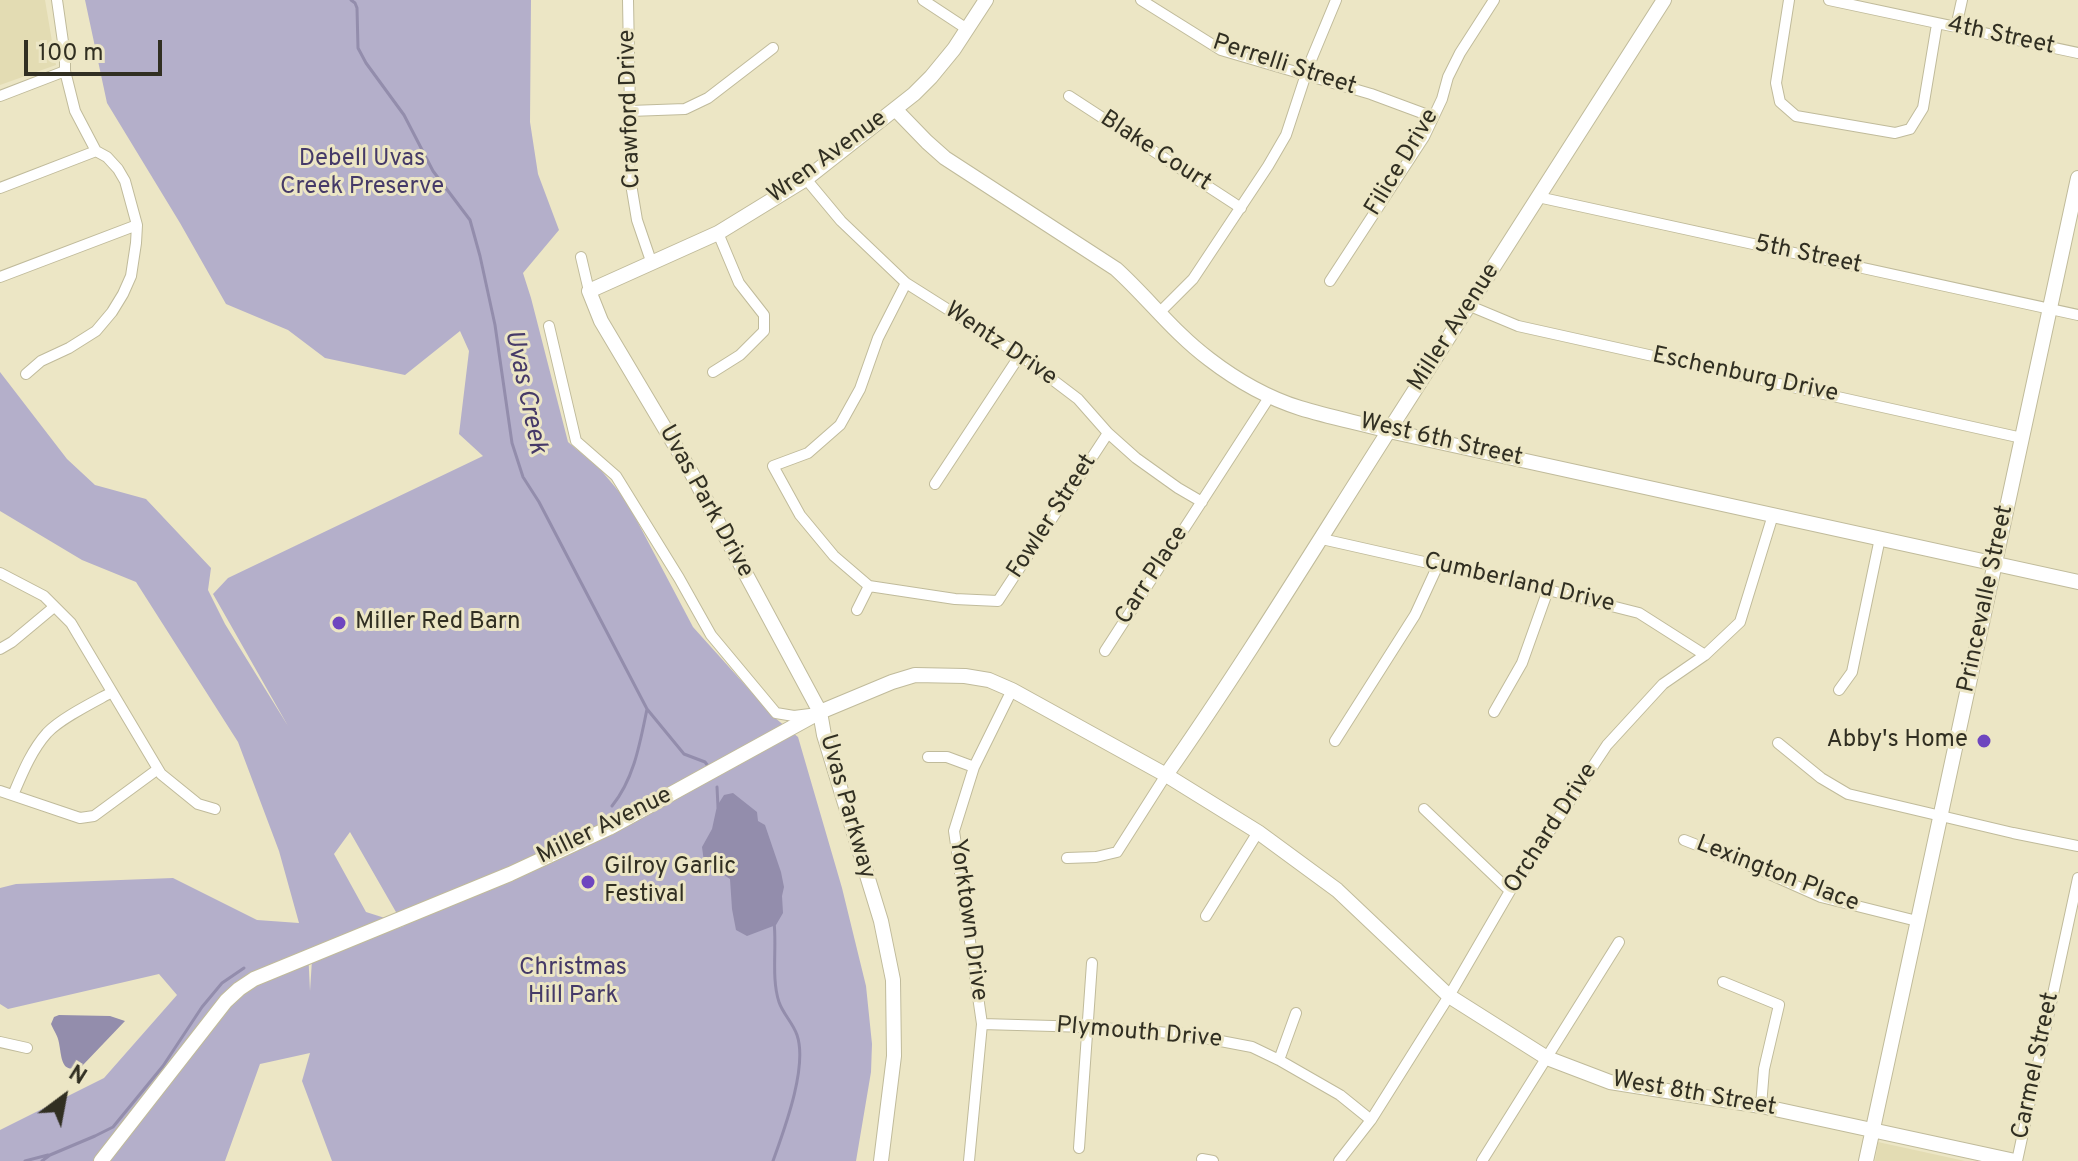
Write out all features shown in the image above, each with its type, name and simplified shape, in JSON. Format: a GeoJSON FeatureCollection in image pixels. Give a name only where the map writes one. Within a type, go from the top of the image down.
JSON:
{"type":"FeatureCollection","features":[{"type":"Feature","properties":{"kind":"street"},"geometry":{"type":"LineString","coordinates":[[26,374],[41,361],[96,331],[112,312],[131,276],[136,243],[137,225],[125,181],[107,157],[96,151],[75,111],[65,71],[57,0]]}},
{"type":"Feature","properties":{"kind":"street","name":"Crawford Drive"},"geometry":{"type":"LineString","coordinates":[[628,0],[629,172],[637,220],[652,264]]}},
{"type":"Feature","properties":{"kind":"street"},"geometry":{"type":"LineString","coordinates":[[923,0],[967,29]]}},
{"type":"Feature","properties":{"kind":"street","name":"Wren Avenue"},"geometry":{"type":"LineString","coordinates":[[589,291],[718,233],[806,179],[931,77],[986,0]]}},
{"type":"Feature","properties":{"kind":"street","name":"Perrelli Street"},"geometry":{"type":"LineString","coordinates":[[1141,0],[1221,50],[1371,94],[1433,117]]}},
{"type":"Feature","properties":{"kind":"street"},"geometry":{"type":"LineString","coordinates":[[1160,312],[1193,279],[1286,135],[1336,0]]}},
{"type":"Feature","properties":{"kind":"street","name":"Filice Drive"},"geometry":{"type":"LineString","coordinates":[[1330,281],[1424,137],[1460,53],[1494,0]]}},
{"type":"Feature","properties":{"kind":"street","name":"Miller Avenue"},"geometry":{"type":"LineString","coordinates":[[1166,775],[1215,706],[1664,0]]}},
{"type":"Feature","properties":{"kind":"street"},"geometry":{"type":"LineString","coordinates":[[1789,0],[1776,83],[1780,102],[1796,116],[1895,133],[1910,129],[1923,108],[1937,24]]}},
{"type":"Feature","properties":{"kind":"street","name":"4th Street"},"geometry":{"type":"LineString","coordinates":[[1829,0],[2078,53]]}},
{"type":"Feature","properties":{"kind":"street"},"geometry":{"type":"LineString","coordinates":[[1956,27],[1962,0]]}},
{"type":"Feature","properties":{"kind":"street"},"geometry":{"type":"LineString","coordinates":[[630,111],[685,109],[708,98],[773,48]]}},
{"type":"Feature","properties":{"kind":"street"},"geometry":{"type":"LineString","coordinates":[[0,96],[65,71]]}},
{"type":"Feature","properties":{"kind":"street","name":"Blake Court"},"geometry":{"type":"LineString","coordinates":[[1069,96],[1241,208]]}},
{"type":"Feature","properties":{"kind":"street","name":"West 6th Street"},"geometry":{"type":"LineString","coordinates":[[895,109],[945,158],[1116,269],[1207,358],[1270,396],[1300,408],[1389,431],[2078,582]]}},
{"type":"Feature","properties":{"kind":"street"},"geometry":{"type":"LineString","coordinates":[[0,188],[96,151]]}},
{"type":"Feature","properties":{"kind":"street","name":"Princevalle Street"},"geometry":{"type":"LineString","coordinates":[[1866,1161],[2078,178]]}},
{"type":"Feature","properties":{"kind":"street","name":"Wentz Drive"},"geometry":{"type":"LineString","coordinates":[[806,179],[841,221],[906,283],[1020,355],[1078,399],[1108,433],[1136,458],[1202,502]]}},
{"type":"Feature","properties":{"kind":"street","name":"5th Street"},"geometry":{"type":"LineString","coordinates":[[1538,197],[2078,315]]}},
{"type":"Feature","properties":{"kind":"street"},"geometry":{"type":"LineString","coordinates":[[0,277],[137,225]]}},
{"type":"Feature","properties":{"kind":"street"},"geometry":{"type":"LineString","coordinates":[[713,372],[740,355],[764,331],[764,315],[739,283],[718,233]]}},
{"type":"Feature","properties":{"kind":"street"},"geometry":{"type":"LineString","coordinates":[[581,257],[589,291]]}},
{"type":"Feature","properties":{"kind":"street"},"geometry":{"type":"LineString","coordinates":[[857,610],[869,586],[834,556],[800,515],[773,466],[808,453],[840,425],[860,389],[878,338],[906,283]]}},
{"type":"Feature","properties":{"kind":"street","name":"Uvas Park Drive"},"geometry":{"type":"LineString","coordinates":[[589,291],[601,321],[692,474],[820,712]]}},
{"type":"Feature","properties":{"kind":"street","name":"Eschenburg Drive"},"geometry":{"type":"LineString","coordinates":[[1470,306],[1518,326],[2022,438]]}},
{"type":"Feature","properties":{"kind":"street","name":"Uvas Parkway"},"geometry":{"type":"LineString","coordinates":[[549,326],[576,441],[616,476],[711,635],[776,713],[794,716],[820,712],[824,735],[881,921],[893,980],[894,1056],[881,1161]]}},
{"type":"Feature","properties":{"kind":"street"},"geometry":{"type":"LineString","coordinates":[[935,484],[1020,355]]}},
{"type":"Feature","properties":{"kind":"street","name":"Carr Place"},"geometry":{"type":"LineString","coordinates":[[1105,651],[1270,396]]}},
{"type":"Feature","properties":{"kind":"street","name":"Fowler Street"},"geometry":{"type":"LineString","coordinates":[[869,586],[955,599],[998,601],[1108,433]]}},
{"type":"Feature","properties":{"kind":"street","name":"Orchard Drive"},"geometry":{"type":"LineString","coordinates":[[1339,1161],[1371,1120],[1510,891],[1607,745],[1663,684],[1705,655],[1740,622],[1773,515]]}},
{"type":"Feature","properties":{"kind":"street"},"geometry":{"type":"LineString","coordinates":[[1839,690],[1852,672],[1880,538]]}},
{"type":"Feature","properties":{"kind":"street","name":"Cumberland Drive"},"geometry":{"type":"LineString","coordinates":[[1322,539],[1639,613],[1705,655]]}},
{"type":"Feature","properties":{"kind":"street"},"geometry":{"type":"LineString","coordinates":[[1335,741],[1415,615],[1438,565]]}},
{"type":"Feature","properties":{"kind":"street"},"geometry":{"type":"LineString","coordinates":[[0,573],[44,596],[71,623],[161,774],[198,804],[215,809]]}},
{"type":"Feature","properties":{"kind":"street"},"geometry":{"type":"LineString","coordinates":[[1494,712],[1522,663],[1548,590]]}},
{"type":"Feature","properties":{"kind":"street"},"geometry":{"type":"LineString","coordinates":[[0,649],[54,607]]}},
{"type":"Feature","properties":{"kind":"street","name":"Miller Avenue"},"geometry":{"type":"LineString","coordinates":[[101,1161],[226,1001],[254,979],[510,874],[609,828],[820,712],[915,675],[965,676],[989,680],[1012,690],[1166,775],[1258,832]]}},
{"type":"Feature","properties":{"kind":"street","name":"Yorktown Drive"},"geometry":{"type":"LineString","coordinates":[[969,1161],[982,1024],[954,831],[974,767],[1012,690]]}},
{"type":"Feature","properties":{"kind":"street"},"geometry":{"type":"LineString","coordinates":[[13,795],[29,758],[48,732],[112,692]]}},
{"type":"Feature","properties":{"kind":"street"},"geometry":{"type":"LineString","coordinates":[[1778,743],[1821,778],[1848,794],[2078,846]]}},
{"type":"Feature","properties":{"kind":"street"},"geometry":{"type":"LineString","coordinates":[[928,757],[947,757],[974,767]]}},
{"type":"Feature","properties":{"kind":"street"},"geometry":{"type":"LineString","coordinates":[[0,791],[80,818],[94,816],[158,769]]}},
{"type":"Feature","properties":{"kind":"street"},"geometry":{"type":"LineString","coordinates":[[1067,858],[1096,857],[1117,852],[1166,775]]}},
{"type":"Feature","properties":{"kind":"street"},"geometry":{"type":"LineString","coordinates":[[1424,809],[1510,891]]}},
{"type":"Feature","properties":{"kind":"street"},"geometry":{"type":"LineString","coordinates":[[1206,916],[1258,832]]}},
{"type":"Feature","properties":{"kind":"street","name":"West 8th Street"},"geometry":{"type":"LineString","coordinates":[[1258,832],[1337,890],[1449,996],[1547,1058],[1610,1082],[1761,1106],[2016,1161]]}},
{"type":"Feature","properties":{"kind":"street","name":"Lexington Place"},"geometry":{"type":"LineString","coordinates":[[1684,840],[1821,897],[1917,921]]}},
{"type":"Feature","properties":{"kind":"street","name":"Carmel Street"},"geometry":{"type":"LineString","coordinates":[[2016,1161],[2078,878]]}},
{"type":"Feature","properties":{"kind":"street"},"geometry":{"type":"LineString","coordinates":[[1482,1161],[1619,942]]}},
{"type":"Feature","properties":{"kind":"street"},"geometry":{"type":"LineString","coordinates":[[1079,1148],[1092,963]]}},
{"type":"Feature","properties":{"kind":"street"},"geometry":{"type":"LineString","coordinates":[[1723,982],[1779,1005],[1764,1069],[1761,1106]]}},
{"type":"Feature","properties":{"kind":"street"},"geometry":{"type":"LineString","coordinates":[[1279,1060],[1296,1013]]}},
{"type":"Feature","properties":{"kind":"street","name":"Plymouth Drive"},"geometry":{"type":"LineString","coordinates":[[982,1024],[1184,1034],[1252,1047],[1340,1095],[1371,1120]]}},
{"type":"Feature","properties":{"kind":"street"},"geometry":{"type":"LineString","coordinates":[[0,1042],[27,1048]]}},
{"type":"Feature","properties":{"kind":"shaded area"},"geometry":{"type":"Polygon","coordinates":[[[0,0],[45,0],[56,65],[0,85],[0,0]]]}},
{"type":"Feature","properties":{"kind":"shaded area"},"geometry":{"type":"Polygon","coordinates":[[[733,793],[757,812],[758,821],[765,825],[784,887],[783,913],[776,925],[747,936],[736,930],[730,879],[704,862],[702,847],[712,829],[717,806],[724,795],[733,793]]]}},
{"type":"Feature","properties":{"kind":"shaded area"},"geometry":{"type":"Polygon","coordinates":[[[110,1016],[125,1021],[82,1066],[70,1068],[62,1060],[58,1038],[51,1024],[54,1017],[110,1016]]]}},
{"type":"Feature","properties":{"kind":"shaded area"},"geometry":{"type":"Polygon","coordinates":[[[1878,1142],[1965,1161],[1875,1161],[1878,1142]]]}},
{"type":"Feature","properties":{"kind":"green space"},"geometry":{"type":"Polygon","coordinates":[[[85,0],[531,0],[530,122],[538,174],[559,230],[523,273],[568,442],[600,469],[626,500],[693,627],[774,717],[798,737],[842,888],[866,986],[872,1044],[871,1072],[856,1161],[332,1161],[302,1081],[310,1053],[260,1064],[225,1161],[0,1161],[0,1130],[104,1078],[177,995],[159,974],[8,1009],[0,1004],[0,888],[16,884],[173,878],[257,920],[299,923],[279,851],[238,742],[136,582],[82,560],[0,511],[0,372],[67,459],[95,485],[146,499],[211,568],[208,590],[225,624],[288,726],[213,594],[228,578],[483,456],[459,434],[469,351],[460,331],[405,375],[325,358],[288,330],[226,304],[107,103],[85,0]],[[350,832],[334,854],[366,912],[388,919],[308,949],[310,991],[312,960],[404,926],[350,832]]]}},
{"type":"Feature","properties":{"kind":"waterway","name":"Uvas Creek"},"geometry":{"type":"LineString","coordinates":[[351,0],[357,8],[358,48],[366,63],[404,115],[433,171],[470,220],[495,325],[512,443],[523,477],[647,709],[684,754],[708,766]]}},
{"type":"Feature","properties":{"kind":"waterway"},"geometry":{"type":"LineString","coordinates":[[612,806],[631,772],[647,709]]}},
{"type":"Feature","properties":{"kind":"waterway","name":"Uvas Creek"},"geometry":{"type":"LineString","coordinates":[[717,787],[718,807]]}},
{"type":"Feature","properties":{"kind":"waterway","name":"Uvas Creek"},"geometry":{"type":"LineString","coordinates":[[773,1161],[793,1098],[800,1048],[777,993],[774,922]]}},
{"type":"Feature","properties":{"kind":"waterway"},"geometry":{"type":"LineString","coordinates":[[42,1161],[113,1127],[163,1066],[202,1007],[222,983],[244,968]]}},
{"type":"Feature","properties":{"kind":"waterway"},"geometry":{"type":"LineString","coordinates":[[25,1161],[48,1155]]}},
{"type":"Feature","properties":{"kind":"place","name":"Miller Red Barn"},"geometry":{"type":"Point","coordinates":[339,623]}},
{"type":"Feature","properties":{"kind":"place","name":"Abby's Home"},"geometry":{"type":"Point","coordinates":[1984,741]}},
{"type":"Feature","properties":{"kind":"place","name":"Gilroy Garlic Festival"},"geometry":{"type":"Point","coordinates":[588,882]}},
{"type":"Feature","properties":{"kind":"park label","name":"Debell Uvas Creek Preserve"},"geometry":{"type":"Point","coordinates":[362,174]}},
{"type":"Feature","properties":{"kind":"park label","name":"Christmas Hill Park"},"geometry":{"type":"Point","coordinates":[573,983]}}]}
